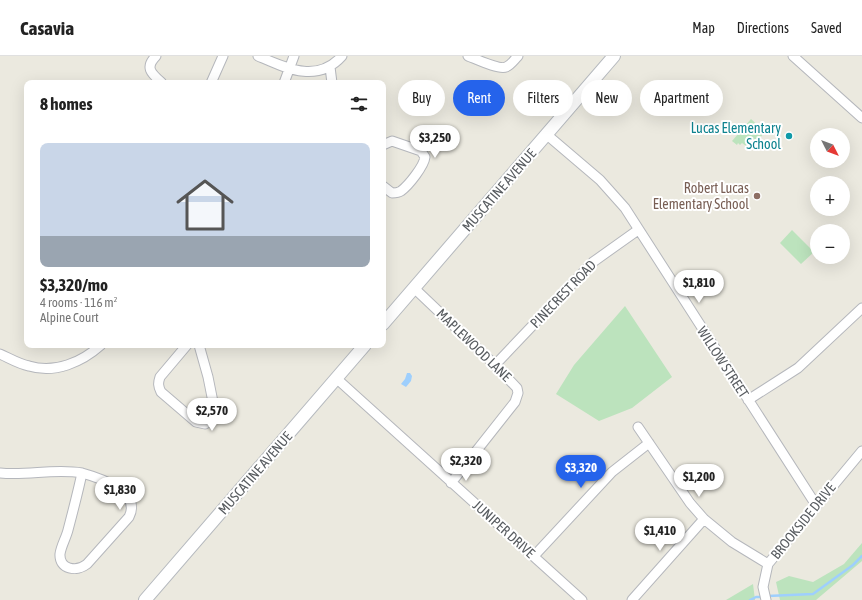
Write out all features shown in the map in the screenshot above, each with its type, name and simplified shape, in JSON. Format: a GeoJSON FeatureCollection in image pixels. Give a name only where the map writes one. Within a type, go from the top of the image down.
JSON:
{"type":"FeatureCollection","features":[{"type":"Feature","properties":{"kind":"main road","name":"MUSCATINE AVENUE"},"geometry":{"type":"LineString","coordinates":[[386,321],[614,56]]}},
{"type":"Feature","properties":{"kind":"main road","name":"MUSCATINE AVENUE"},"geometry":{"type":"LineString","coordinates":[[145,600],[362,348]]}},
{"type":"Feature","properties":{"kind":"street"},"geometry":{"type":"LineString","coordinates":[[156,56],[150,63],[150,67],[152,74],[159,80]]}},
{"type":"Feature","properties":{"kind":"street"},"geometry":{"type":"LineString","coordinates":[[212,80],[223,56]]}},
{"type":"Feature","properties":{"kind":"street"},"geometry":{"type":"LineString","coordinates":[[258,56],[289,69],[313,72],[330,67],[342,56]]}},
{"type":"Feature","properties":{"kind":"street"},"geometry":{"type":"LineString","coordinates":[[285,80],[294,56]]}},
{"type":"Feature","properties":{"kind":"street"},"geometry":{"type":"LineString","coordinates":[[468,56],[503,68],[512,63],[518,56]]}},
{"type":"Feature","properties":{"kind":"street"},"geometry":{"type":"LineString","coordinates":[[793,56],[862,118]]}},
{"type":"Feature","properties":{"kind":"street"},"geometry":{"type":"LineString","coordinates":[[330,67],[332,80]]}},
{"type":"Feature","properties":{"kind":"street","name":"WILLOW STREET"},"geometry":{"type":"LineString","coordinates":[[546,134],[600,180],[625,208],[816,505]]}},
{"type":"Feature","properties":{"kind":"street"},"geometry":{"type":"LineString","coordinates":[[386,144],[392,141],[417,149],[423,152],[425,160],[418,172],[400,192],[392,193],[386,188]]}},
{"type":"Feature","properties":{"kind":"street","name":"PINECREST ROAD"},"geometry":{"type":"LineString","coordinates":[[495,365],[592,262],[638,230]]}},
{"type":"Feature","properties":{"kind":"street","name":"MAPLEWOOD LANE"},"geometry":{"type":"LineString","coordinates":[[414,288],[517,388],[517,397],[512,407],[451,483]]}},
{"type":"Feature","properties":{"kind":"street"},"geometry":{"type":"LineString","coordinates":[[748,400],[798,368],[862,308]]}},
{"type":"Feature","properties":{"kind":"street"},"geometry":{"type":"LineString","coordinates":[[0,354],[28,366],[43,369],[72,364],[89,355],[97,348]]}},
{"type":"Feature","properties":{"kind":"street"},"geometry":{"type":"LineString","coordinates":[[184,348],[160,377],[158,382],[159,387],[161,392],[196,422],[205,424],[212,420],[215,412],[201,348]]}},
{"type":"Feature","properties":{"kind":"street","name":"JUNIPER DRIVE"},"geometry":{"type":"LineString","coordinates":[[336,378],[582,600]]}},
{"type":"Feature","properties":{"kind":"street"},"geometry":{"type":"LineString","coordinates":[[638,427],[690,503],[704,519],[732,542],[768,564]]}},
{"type":"Feature","properties":{"kind":"street"},"geometry":{"type":"LineString","coordinates":[[534,556],[612,472],[649,443]]}},
{"type":"Feature","properties":{"kind":"street","name":"BROOKSIDE DRIVE"},"geometry":{"type":"LineString","coordinates":[[766,600],[763,587],[768,564],[862,451]]}},
{"type":"Feature","properties":{"kind":"street"},"geometry":{"type":"LineString","coordinates":[[0,473],[21,474],[59,470],[82,473],[95,476],[113,485],[128,496],[131,500],[132,506],[129,517],[87,564],[82,568],[72,569],[63,563],[60,558],[60,552],[68,532],[82,473]]}},
{"type":"Feature","properties":{"kind":"street"},"geometry":{"type":"LineString","coordinates":[[632,600],[704,519]]}},
{"type":"Feature","properties":{"kind":"green space"},"geometry":{"type":"Polygon","coordinates":[[[751,119],[765,132],[750,149],[742,143],[740,145],[738,143],[737,145],[732,141],[751,119]]]}},
{"type":"Feature","properties":{"kind":"green space"},"geometry":{"type":"Polygon","coordinates":[[[792,230],[810,248],[810,256],[801,264],[780,243],[792,230]]]}},
{"type":"Feature","properties":{"kind":"green space"},"geometry":{"type":"Polygon","coordinates":[[[625,306],[672,377],[632,408],[599,421],[556,394],[574,365],[625,306]]]}},
{"type":"Feature","properties":{"kind":"green space"},"geometry":{"type":"Polygon","coordinates":[[[862,543],[862,561],[816,600],[780,600],[776,582],[789,576],[813,582],[844,564],[862,543]]]}},
{"type":"Feature","properties":{"kind":"green space"},"geometry":{"type":"Polygon","coordinates":[[[753,584],[755,600],[726,600],[753,584]]]}},
{"type":"Feature","properties":{"kind":"water"},"geometry":{"type":"Polygon","coordinates":[[[407,373],[410,373],[412,376],[411,381],[406,387],[401,384],[407,373]]]}},
{"type":"Feature","properties":{"kind":"waterway"},"geometry":{"type":"LineString","coordinates":[[768,596],[813,594],[853,565],[862,556]]}},
{"type":"Feature","properties":{"kind":"waterway"},"geometry":{"type":"LineString","coordinates":[[750,600],[756,597],[763,597]]}},
{"type":"Feature","properties":{"kind":"place","name":"Lucas Elementary School"},"geometry":{"type":"Point","coordinates":[789,136]}},
{"type":"Feature","properties":{"kind":"place","name":"Robert Lucas Elementary School"},"geometry":{"type":"Point","coordinates":[757,196]}}]}
